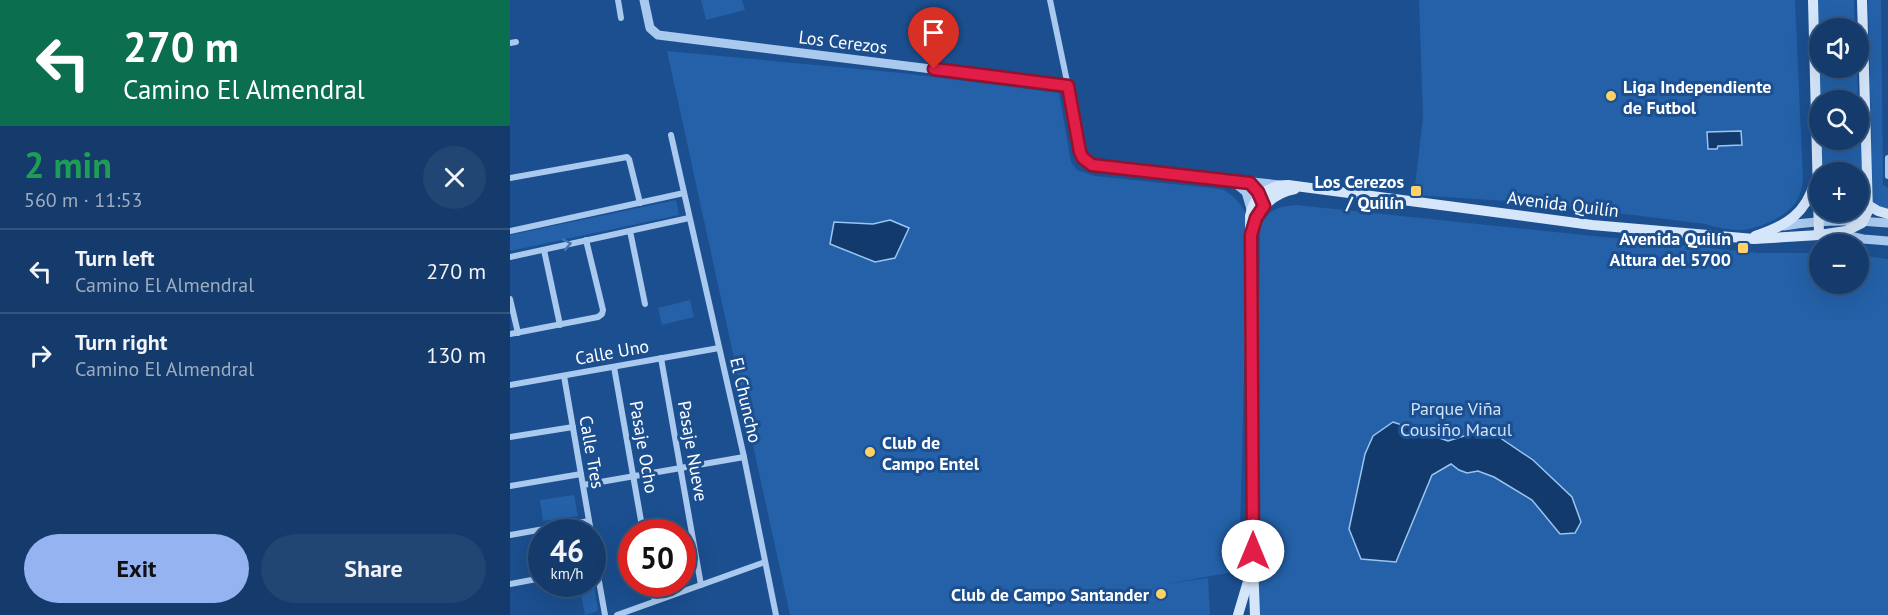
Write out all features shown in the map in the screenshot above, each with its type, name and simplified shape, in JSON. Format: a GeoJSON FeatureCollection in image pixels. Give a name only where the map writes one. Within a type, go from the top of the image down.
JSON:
{"type":"FeatureCollection","features":[{"type":"Feature","properties":{"kind":"main road"},"geometry":{"type":"LineString","coordinates":[[1813,0],[1817,162]]}},
{"type":"Feature","properties":{"kind":"main road"},"geometry":{"type":"LineString","coordinates":[[1862,0],[1863,162]]}},
{"type":"Feature","properties":{"kind":"main road"},"geometry":{"type":"LineString","coordinates":[[1250,183],[1262,201],[1251,235]]}},
{"type":"Feature","properties":{"kind":"main road","name":"Avenida Quilín"},"geometry":{"type":"LineString","coordinates":[[1251,209],[1280,185],[1592,225],[1766,239],[1809,236]]}},
{"type":"Feature","properties":{"kind":"main road","name":"Avenida Quilín"},"geometry":{"type":"LineString","coordinates":[[1262,201],[1282,193],[1305,189]]}},
{"type":"Feature","properties":{"kind":"main road"},"geometry":{"type":"LineString","coordinates":[[1748,238],[1784,226],[1804,205],[1809,196]]}},
{"type":"Feature","properties":{"kind":"main road"},"geometry":{"type":"LineString","coordinates":[[1251,209],[1255,615]]}},
{"type":"Feature","properties":{"kind":"main road"},"geometry":{"type":"LineString","coordinates":[[1869,212],[1888,214]]}},
{"type":"Feature","properties":{"kind":"main road","name":"Avenida Quilín"},"geometry":{"type":"LineString","coordinates":[[1828,234],[1853,228],[1857,222]]}},
{"type":"Feature","properties":{"kind":"main road"},"geometry":{"type":"LineString","coordinates":[[1238,615],[1247,591],[1253,563]]}},
{"type":"Feature","properties":{"kind":"street"},"geometry":{"type":"LineString","coordinates":[[618,0],[621,18]]}},
{"type":"Feature","properties":{"kind":"street","name":"Los Cerezos"},"geometry":{"type":"LineString","coordinates":[[644,0],[649,26],[652,32],[658,35],[1068,86]]}},
{"type":"Feature","properties":{"kind":"street"},"geometry":{"type":"LineString","coordinates":[[1050,0],[1080,152],[1087,162],[1098,166],[1280,185]]}},
{"type":"Feature","properties":{"kind":"street","name":"El Chuncho"},"geometry":{"type":"LineString","coordinates":[[671,135],[744,457],[776,615]]}},
{"type":"Feature","properties":{"kind":"street"},"geometry":{"type":"LineString","coordinates":[[510,178],[627,157],[640,203]]}},
{"type":"Feature","properties":{"kind":"street"},"geometry":{"type":"LineString","coordinates":[[1888,158],[1888,176]]}},
{"type":"Feature","properties":{"kind":"street"},"geometry":{"type":"LineString","coordinates":[[1232,181],[1238,183],[1246,192],[1251,209]]}},
{"type":"Feature","properties":{"kind":"street"},"geometry":{"type":"LineString","coordinates":[[510,231],[684,193]]}},
{"type":"Feature","properties":{"kind":"street"},"geometry":{"type":"LineString","coordinates":[[1869,215],[1888,224]]}},
{"type":"Feature","properties":{"kind":"street"},"geometry":{"type":"LineString","coordinates":[[510,257],[689,218]]}},
{"type":"Feature","properties":{"kind":"street"},"geometry":{"type":"LineString","coordinates":[[1784,226],[1812,222]]}},
{"type":"Feature","properties":{"kind":"street"},"geometry":{"type":"LineString","coordinates":[[630,231],[645,304]]}},
{"type":"Feature","properties":{"kind":"street"},"geometry":{"type":"LineString","coordinates":[[1836,233],[1863,239],[1888,241]]}},
{"type":"Feature","properties":{"kind":"street"},"geometry":{"type":"LineString","coordinates":[[510,334],[598,317],[603,312],[586,240]]}},
{"type":"Feature","properties":{"kind":"street"},"geometry":{"type":"LineString","coordinates":[[544,250],[560,325]]}},
{"type":"Feature","properties":{"kind":"street"},"geometry":{"type":"LineString","coordinates":[[510,299],[518,333]]}},
{"type":"Feature","properties":{"kind":"street","name":"Calle Uno"},"geometry":{"type":"LineString","coordinates":[[510,385],[719,348]]}},
{"type":"Feature","properties":{"kind":"street","name":"Pasaje Nueve"},"geometry":{"type":"LineString","coordinates":[[661,358],[701,585]]}},
{"type":"Feature","properties":{"kind":"street","name":"Pasaje Ocho"},"geometry":{"type":"LineString","coordinates":[[614,367],[641,519]]}},
{"type":"Feature","properties":{"kind":"street","name":"Calle Tres"},"geometry":{"type":"LineString","coordinates":[[564,376],[589,519]]}},
{"type":"Feature","properties":{"kind":"street"},"geometry":{"type":"LineString","coordinates":[[510,437],[573,427]]}},
{"type":"Feature","properties":{"kind":"street"},"geometry":{"type":"LineString","coordinates":[[583,485],[744,457]]}},
{"type":"Feature","properties":{"kind":"street"},"geometry":{"type":"LineString","coordinates":[[510,486],[581,474]]}},
{"type":"Feature","properties":{"kind":"street"},"geometry":{"type":"LineString","coordinates":[[510,535],[528,532]]}},
{"type":"Feature","properties":{"kind":"street"},"geometry":{"type":"LineString","coordinates":[[617,615],[765,562]]}},
{"type":"Feature","properties":{"kind":"street"},"geometry":{"type":"LineString","coordinates":[[510,584],[528,581]]}},
{"type":"Feature","properties":{"kind":"street"},"geometry":{"type":"LineString","coordinates":[[601,597],[605,615]]}},
{"type":"Feature","properties":{"kind":"street"},"geometry":{"type":"LineString","coordinates":[[654,597],[655,601]]}},
{"type":"Feature","properties":{"kind":"green space"},"geometry":{"type":"Polygon","coordinates":[[[701,0],[742,0],[745,10],[706,20],[701,0]]]}},
{"type":"Feature","properties":{"kind":"green space","name":"Liga Independiente de Futbol"},"geometry":{"type":"Polygon","coordinates":[[[1419,0],[1795,0],[1803,180],[1797,201],[1792,208],[1776,219],[1758,227],[1742,230],[1537,203],[1414,195],[1423,117],[1419,0]]]}},
{"type":"Feature","properties":{"kind":"green space"},"geometry":{"type":"Polygon","coordinates":[[[1818,0],[1854,0],[1855,18],[1818,18],[1818,0]]]}},
{"type":"Feature","properties":{"kind":"green space"},"geometry":{"type":"Polygon","coordinates":[[[1868,0],[1881,0],[1883,185],[1888,188],[1888,217],[1873,210],[1868,0]]]}},
{"type":"Feature","properties":{"kind":"green space"},"geometry":{"type":"Polygon","coordinates":[[[667,51],[902,73],[1059,93],[1071,162],[1077,170],[1095,176],[1221,189],[1236,199],[1243,208],[1248,226],[1239,571],[1166,584],[1208,578],[1210,615],[790,615],[667,51]]]}},
{"type":"Feature","properties":{"kind":"green space"},"geometry":{"type":"Polygon","coordinates":[[[1819,78],[1857,78],[1858,90],[1819,90],[1819,78]]]}},
{"type":"Feature","properties":{"kind":"green space"},"geometry":{"type":"Polygon","coordinates":[[[1820,150],[1861,150],[1861,162],[1820,162],[1820,150]]]}},
{"type":"Feature","properties":{"kind":"green space"},"geometry":{"type":"Polygon","coordinates":[[[676,200],[679,215],[510,251],[510,235],[676,200]]]}},
{"type":"Feature","properties":{"kind":"green space","name":"Parque Viña Cousiño Macul"},"geometry":{"type":"Polygon","coordinates":[[[1296,205],[1758,253],[1809,253],[1809,294],[1869,294],[1869,256],[1888,259],[1888,615],[1259,615],[1260,228],[1270,213],[1283,207],[1296,205]]]}},
{"type":"Feature","properties":{"kind":"green space"},"geometry":{"type":"Polygon","coordinates":[[[690,300],[694,317],[662,325],[658,308],[690,300]]]}},
{"type":"Feature","properties":{"kind":"green space"},"geometry":{"type":"Polygon","coordinates":[[[574,495],[578,516],[543,519],[540,500],[574,495]]]}},
{"type":"Feature","properties":{"kind":"green space"},"geometry":{"type":"Polygon","coordinates":[[[582,597],[596,597],[598,611],[585,615],[582,597]]]}},
{"type":"Feature","properties":{"kind":"shaded area"},"geometry":{"type":"Polygon","coordinates":[[[1741,131],[1742,145],[1718,146],[1717,149],[1708,149],[1707,132],[1741,131]]]}},
{"type":"Feature","properties":{"kind":"shaded area"},"geometry":{"type":"Polygon","coordinates":[[[890,220],[909,228],[895,258],[875,262],[830,244],[834,222],[873,224],[890,220]]]}},
{"type":"Feature","properties":{"kind":"shaded area"},"geometry":{"type":"Polygon","coordinates":[[[1393,422],[1448,441],[1487,429],[1533,460],[1572,497],[1581,522],[1575,533],[1560,534],[1532,500],[1494,477],[1478,471],[1467,473],[1451,464],[1432,475],[1396,562],[1361,559],[1349,529],[1365,454],[1373,436],[1393,422]]]}},
{"type":"Feature","properties":{"kind":"place","name":"Liga Independiente de Futbol"},"geometry":{"type":"Point","coordinates":[1611,96]}},
{"type":"Feature","properties":{"kind":"place","name":"Los Cerezos / Quilín"},"geometry":{"type":"Point","coordinates":[1416,191]}},
{"type":"Feature","properties":{"kind":"place","name":"Avenida Quilín Altura del 5700"},"geometry":{"type":"Point","coordinates":[1743,248]}},
{"type":"Feature","properties":{"kind":"place","name":"Club de Campo Entel"},"geometry":{"type":"Point","coordinates":[870,452]}},
{"type":"Feature","properties":{"kind":"place","name":"Club de Campo Santander"},"geometry":{"type":"Point","coordinates":[1161,594]}},
{"type":"Feature","properties":{"kind":"route"},"geometry":{"type":"LineString","coordinates":[[934,69],[1068,86],[1080,152],[1083,158],[1092,165],[1250,183],[1258,192],[1264,206],[1256,218],[1251,235],[1253,551]]}}]}
